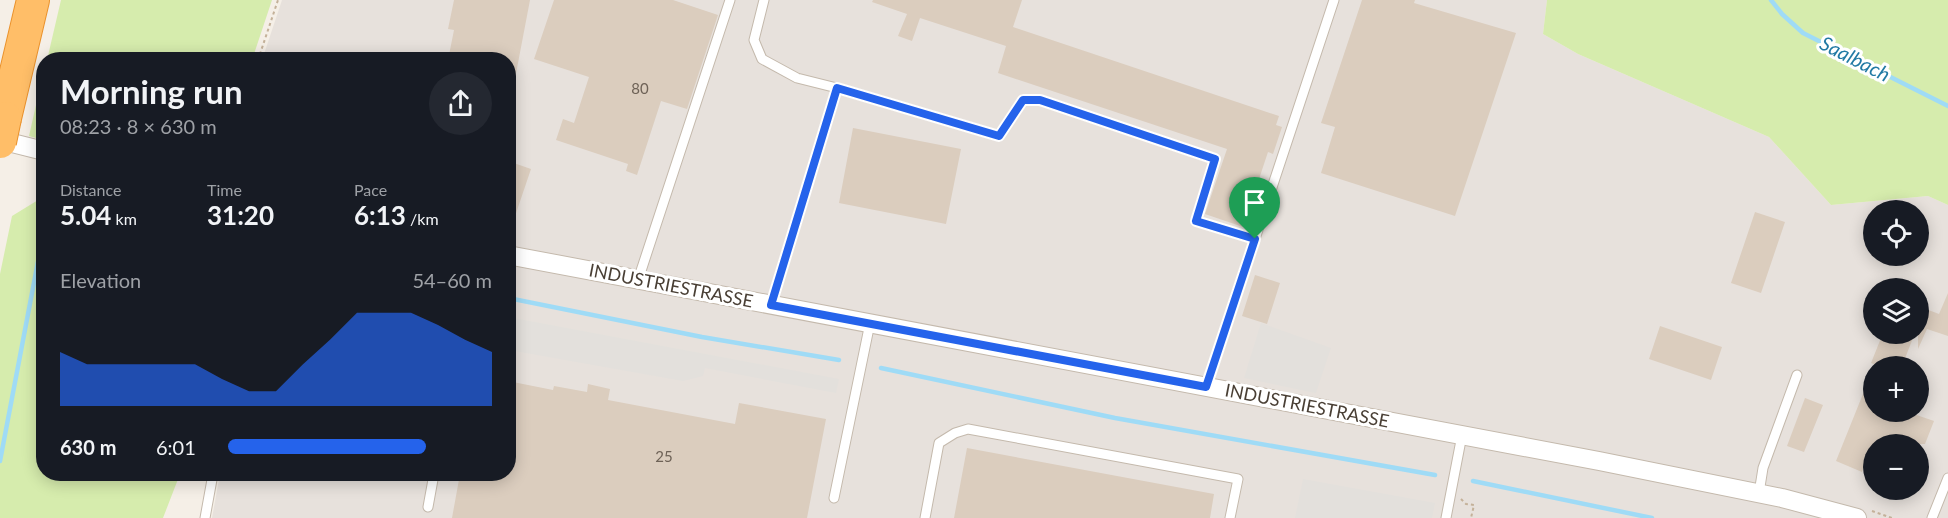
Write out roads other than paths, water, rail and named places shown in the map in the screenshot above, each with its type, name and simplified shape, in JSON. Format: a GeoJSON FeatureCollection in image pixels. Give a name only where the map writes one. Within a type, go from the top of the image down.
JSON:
{"type":"FeatureCollection","features":[{"type":"Feature","properties":{"kind":"highway"},"geometry":{"type":"LineString","coordinates":[[2,133],[33,0]]}},
{"type":"Feature","properties":{"kind":"street"},"geometry":{"type":"LineString","coordinates":[[2,133],[36,148]]}},
{"type":"Feature","properties":{"kind":"street","name":"INDUSTRIESTRASSE"},"geometry":{"type":"LineString","coordinates":[[516,256],[771,305],[868,329],[1206,387],[1462,435],[1759,493],[1857,518]]}},
{"type":"Feature","properties":{"kind":"lane"},"geometry":{"type":"LineString","coordinates":[[638,279],[730,0]]}},
{"type":"Feature","properties":{"kind":"lane"},"geometry":{"type":"LineString","coordinates":[[764,0],[754,40],[762,59],[797,78],[999,136],[1023,100],[1040,100],[1215,159],[1196,221],[1255,239]]}},
{"type":"Feature","properties":{"kind":"lane"},"geometry":{"type":"LineString","coordinates":[[1206,387],[1334,0]]}},
{"type":"Feature","properties":{"kind":"lane"},"geometry":{"type":"LineString","coordinates":[[771,305],[837,88]]}},
{"type":"Feature","properties":{"kind":"lane"},"geometry":{"type":"LineString","coordinates":[[834,498],[868,329]]}},
{"type":"Feature","properties":{"kind":"lane"},"geometry":{"type":"LineString","coordinates":[[1759,493],[1764,468],[1797,375]]}},
{"type":"Feature","properties":{"kind":"lane"},"geometry":{"type":"LineString","coordinates":[[925,518],[939,443],[955,432],[968,429],[1238,479],[1230,518]]}},
{"type":"Feature","properties":{"kind":"lane"},"geometry":{"type":"LineString","coordinates":[[1446,518],[1462,435]]}},
{"type":"Feature","properties":{"kind":"lane"},"geometry":{"type":"LineString","coordinates":[[1932,518],[1948,478]]}},
{"type":"Feature","properties":{"kind":"lane"},"geometry":{"type":"LineString","coordinates":[[205,518],[212,481]]}},
{"type":"Feature","properties":{"kind":"lane"},"geometry":{"type":"LineString","coordinates":[[428,507],[433,481]]}},
{"type":"Feature","properties":{"kind":"waterway","name":"Saalbach"},"geometry":{"type":"LineString","coordinates":[[1771,0],[1782,14],[1803,33],[1948,106]]}},
{"type":"Feature","properties":{"kind":"waterway"},"geometry":{"type":"LineString","coordinates":[[0,461],[36,272]]}},
{"type":"Feature","properties":{"kind":"waterway"},"geometry":{"type":"LineString","coordinates":[[516,300],[702,337],[839,360]]}},
{"type":"Feature","properties":{"kind":"waterway"},"geometry":{"type":"LineString","coordinates":[[881,368],[1115,418],[1435,475]]}},
{"type":"Feature","properties":{"kind":"waterway"},"geometry":{"type":"LineString","coordinates":[[1473,481],[1652,518]]}}]}
